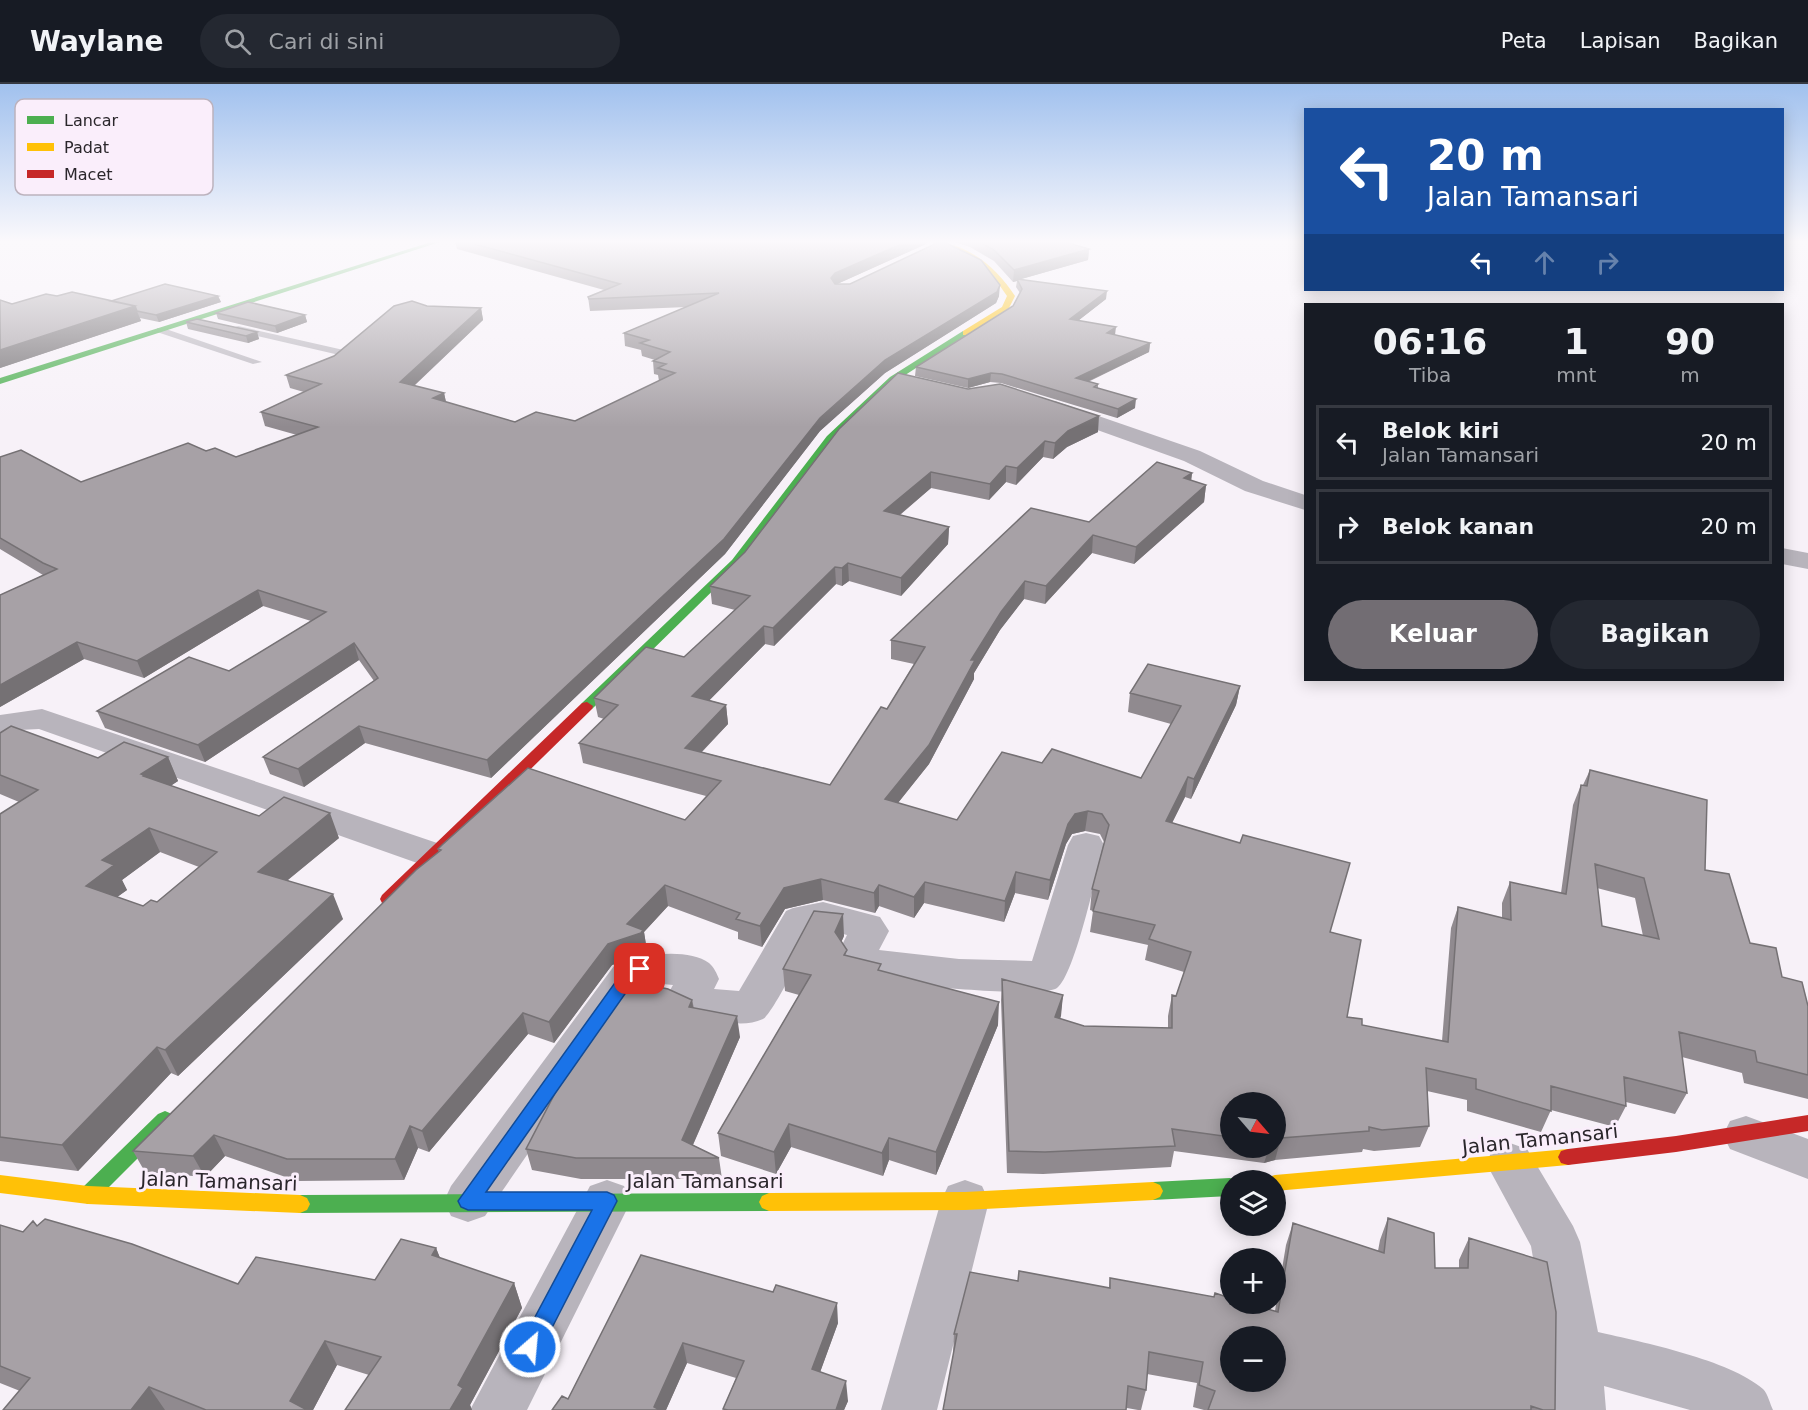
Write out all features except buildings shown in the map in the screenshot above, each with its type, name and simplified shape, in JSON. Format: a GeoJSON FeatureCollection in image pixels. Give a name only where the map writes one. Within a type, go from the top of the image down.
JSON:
{"type":"FeatureCollection","features":[{"type":"Feature","properties":{"kind":"main road"},"geometry":{"type":"LineString","coordinates":[[0,372],[215,304]]}},
{"type":"Feature","properties":{"kind":"main road"},"geometry":{"type":"LineString","coordinates":[[0,381],[193,319],[217,317],[255,304]]}},
{"type":"Feature","properties":{"kind":"main road"},"geometry":{"type":"LineString","coordinates":[[374,913],[736,562],[830,438],[893,379],[1005,308],[1007,304]]}},
{"type":"Feature","properties":{"kind":"main road"},"geometry":{"type":"LineString","coordinates":[[205,307],[217,317]]}},
{"type":"Feature","properties":{"kind":"main road"},"geometry":{"type":"LineString","coordinates":[[88,1195],[172,1112]]}},
{"type":"Feature","properties":{"kind":"main road","name":"Jalan Tamansari"},"geometry":{"type":"LineString","coordinates":[[1286,1182],[1510,1163],[1746,1135],[1808,1123]]}},
{"type":"Feature","properties":{"kind":"main road","name":"Jalan Tamansari"},"geometry":{"type":"LineString","coordinates":[[0,1184],[88,1195],[269,1204],[468,1201],[965,1201],[1220,1188]]}},
{"type":"Feature","properties":{"kind":"street"},"geometry":{"type":"LineString","coordinates":[[893,379],[920,385]]}},
{"type":"Feature","properties":{"kind":"street"},"geometry":{"type":"LineString","coordinates":[[1039,403],[1083,416],[1192,456],[1254,486],[1304,503]]}},
{"type":"Feature","properties":{"kind":"street"},"geometry":{"type":"LineString","coordinates":[[1784,556],[1808,561]]}},
{"type":"Feature","properties":{"kind":"street"},"geometry":{"type":"LineString","coordinates":[[0,728],[12,721],[42,719],[433,855]]}},
{"type":"Feature","properties":{"kind":"street"},"geometry":{"type":"LineString","coordinates":[[468,1201],[628,977],[640,969],[651,967],[694,973],[699,979],[686,999],[692,1002],[747,1008],[752,1005],[800,921],[807,916],[816,915],[866,927],[869,931],[858,953],[860,958],[868,964],[959,974],[1043,977],[1050,968],[1086,845]]}},
{"type":"Feature","properties":{"kind":"street"},"geometry":{"type":"LineString","coordinates":[[1746,1135],[1808,1159]]}},
{"type":"Feature","properties":{"kind":"street"},"geometry":{"type":"LineString","coordinates":[[1510,1163],[1555,1242],[1576,1353],[1578,1410]]}},
{"type":"Feature","properties":{"kind":"street"},"geometry":{"type":"LineString","coordinates":[[498,1410],[607,1201]]}},
{"type":"Feature","properties":{"kind":"street"},"geometry":{"type":"LineString","coordinates":[[909,1410],[965,1201]]}},
{"type":"Feature","properties":{"kind":"street"},"geometry":{"type":"LineString","coordinates":[[1576,1353],[1690,1383],[1730,1400],[1745,1410]]}},
{"type":"Feature","properties":{"kind":"lane"},"geometry":{"type":"LineString","coordinates":[[226,327],[348,354]]}},
{"type":"Feature","properties":{"kind":"lane"},"geometry":{"type":"LineString","coordinates":[[160,330],[257,362]]}},
{"type":"Feature","properties":{"kind":"traffic: fast"},"geometry":{"type":"LineString","coordinates":[[0,381],[242,304]]}},
{"type":"Feature","properties":{"kind":"traffic: fast"},"geometry":{"type":"LineString","coordinates":[[587,706],[736,562],[830,438],[893,379],[966,333]]}},
{"type":"Feature","properties":{"kind":"traffic: fast"},"geometry":{"type":"LineString","coordinates":[[88,1195],[165,1119]]}},
{"type":"Feature","properties":{"kind":"traffic: fast"},"geometry":{"type":"LineString","coordinates":[[1153,1191],[1220,1188]]}},
{"type":"Feature","properties":{"kind":"traffic: fast"},"geometry":{"type":"LineString","coordinates":[[300,1204],[769,1202]]}},
{"type":"Feature","properties":{"kind":"traffic: slow"},"geometry":{"type":"LineString","coordinates":[[966,333],[1005,308],[1007,304]]}},
{"type":"Feature","properties":{"kind":"traffic: slow"},"geometry":{"type":"LineString","coordinates":[[1286,1182],[1568,1157]]}},
{"type":"Feature","properties":{"kind":"traffic: slow"},"geometry":{"type":"LineString","coordinates":[[0,1184],[88,1195],[300,1204]]}},
{"type":"Feature","properties":{"kind":"traffic: slow"},"geometry":{"type":"LineString","coordinates":[[769,1202],[965,1201],[1153,1191]]}},
{"type":"Feature","properties":{"kind":"traffic: jam"},"geometry":{"type":"LineString","coordinates":[[388,899],[587,706]]}},
{"type":"Feature","properties":{"kind":"traffic: jam"},"geometry":{"type":"LineString","coordinates":[[1568,1157],[1676,1144],[1808,1123]]}},
{"type":"Feature","properties":{"kind":"route"},"geometry":{"type":"LineString","coordinates":[[530,1347],[607,1201],[468,1201],[628,977],[640,969]]}}]}
